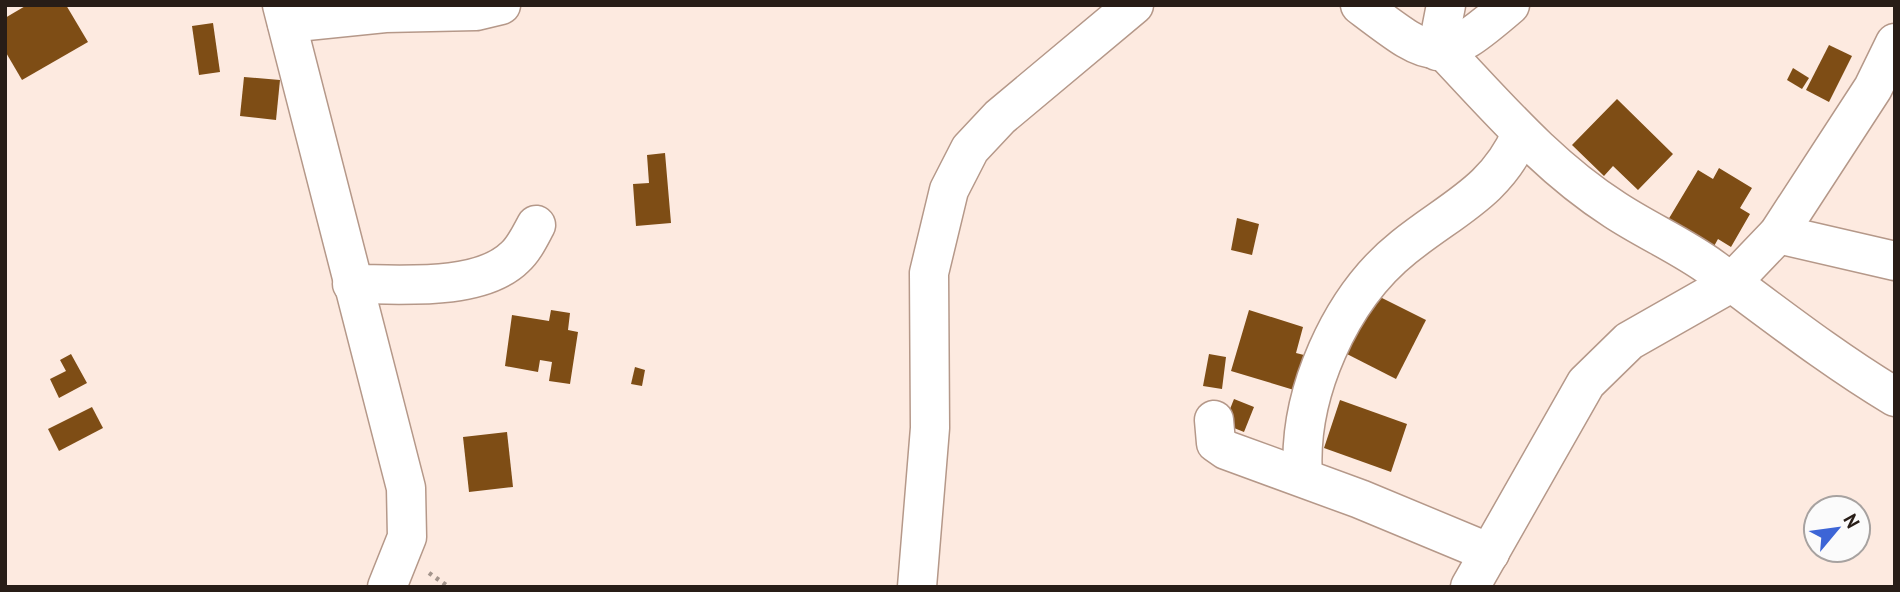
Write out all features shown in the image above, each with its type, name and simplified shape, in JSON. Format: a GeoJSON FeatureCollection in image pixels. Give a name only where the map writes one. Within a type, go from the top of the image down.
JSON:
{"type":"FeatureCollection","features":[{"type":"Feature","properties":{"kind":"street"},"geometry":{"type":"LineString","coordinates":[[387,587],[407,537],[406,488],[285,14],[476,11],[501,5]]}},
{"type":"Feature","properties":{"kind":"street"},"geometry":{"type":"LineString","coordinates":[[917,587],[930,428],[929,273],[949,190],[971,149],[1000,117],[1135,5]]}},
{"type":"Feature","properties":{"kind":"street"},"geometry":{"type":"LineString","coordinates":[[1360,5],[1421,47],[1441,51],[1547,159],[1615,211],[1691,254],[1840,364],[1895,397]]}},
{"type":"Feature","properties":{"kind":"street"},"geometry":{"type":"LineString","coordinates":[[1441,51],[1446,5]]}},
{"type":"Feature","properties":{"kind":"street"},"geometry":{"type":"LineString","coordinates":[[1441,51],[1474,36],[1510,5]]}},
{"type":"Feature","properties":{"kind":"street"},"geometry":{"type":"LineString","coordinates":[[1470,587],[1586,383],[1629,341],[1731,283],[1778,233],[1873,88],[1895,43]]}},
{"type":"Feature","properties":{"kind":"street"},"geometry":{"type":"LineString","coordinates":[[1303,477],[1301,449],[1307,416],[1322,366],[1347,313],[1369,282],[1403,247],[1499,174],[1521,134]]}},
{"type":"Feature","properties":{"kind":"street"},"geometry":{"type":"LineString","coordinates":[[352,284],[425,283],[485,275],[515,258],[536,225]]}},
{"type":"Feature","properties":{"kind":"street"},"geometry":{"type":"LineString","coordinates":[[1778,233],[1895,261]]}},
{"type":"Feature","properties":{"kind":"street"},"geometry":{"type":"LineString","coordinates":[[1214,420],[1216,443],[1226,450],[1303,477],[1490,553]]}},
{"type":"Feature","properties":{"kind":"building"},"geometry":{"type":"Polygon","coordinates":[[[27,5],[66,5],[88,42],[22,80],[5,51],[5,18],[27,5]]]}},
{"type":"Feature","properties":{"kind":"building"},"geometry":{"type":"Polygon","coordinates":[[[213,23],[220,72],[199,75],[192,26],[213,23]]]}},
{"type":"Feature","properties":{"kind":"building"},"geometry":{"type":"Polygon","coordinates":[[[1829,45],[1852,56],[1829,102],[1806,90],[1829,45]]]}},
{"type":"Feature","properties":{"kind":"building"},"geometry":{"type":"Polygon","coordinates":[[[1793,68],[1809,78],[1802,89],[1787,80],[1793,68]]]}},
{"type":"Feature","properties":{"kind":"building"},"geometry":{"type":"Polygon","coordinates":[[[244,77],[280,80],[276,120],[240,116],[244,77]]]}},
{"type":"Feature","properties":{"kind":"building"},"geometry":{"type":"Polygon","coordinates":[[[1617,99],[1673,154],[1638,190],[1613,166],[1604,176],[1572,145],[1617,99]]]}},
{"type":"Feature","properties":{"kind":"building"},"geometry":{"type":"Polygon","coordinates":[[[665,153],[671,223],[636,226],[633,184],[649,183],[647,155],[665,153]]]}},
{"type":"Feature","properties":{"kind":"building"},"geometry":{"type":"Polygon","coordinates":[[[1719,168],[1752,188],[1740,208],[1750,214],[1731,247],[1718,239],[1713,248],[1668,220],[1698,170],[1713,179],[1719,168]]]}},
{"type":"Feature","properties":{"kind":"building"},"geometry":{"type":"Polygon","coordinates":[[[1237,218],[1259,224],[1252,255],[1231,250],[1237,218]]]}},
{"type":"Feature","properties":{"kind":"building"},"geometry":{"type":"Polygon","coordinates":[[[1372,293],[1426,320],[1396,379],[1343,352],[1372,293]]]}},
{"type":"Feature","properties":{"kind":"building"},"geometry":{"type":"Polygon","coordinates":[[[551,310],[570,313],[568,330],[578,332],[570,384],[549,381],[552,362],[540,360],[538,372],[505,366],[512,315],[549,321],[551,310]]]}},
{"type":"Feature","properties":{"kind":"building"},"geometry":{"type":"Polygon","coordinates":[[[1249,310],[1303,327],[1296,353],[1304,355],[1294,390],[1231,371],[1249,310]]]}},
{"type":"Feature","properties":{"kind":"building"},"geometry":{"type":"Polygon","coordinates":[[[71,354],[87,383],[59,398],[50,379],[66,371],[60,360],[71,354]]]}},
{"type":"Feature","properties":{"kind":"building"},"geometry":{"type":"Polygon","coordinates":[[[1209,354],[1226,357],[1222,389],[1203,386],[1209,354]]]}},
{"type":"Feature","properties":{"kind":"building"},"geometry":{"type":"Polygon","coordinates":[[[635,367],[645,370],[642,386],[631,384],[635,367]]]}},
{"type":"Feature","properties":{"kind":"building"},"geometry":{"type":"Polygon","coordinates":[[[1234,399],[1254,407],[1244,432],[1224,424],[1234,399]]]}},
{"type":"Feature","properties":{"kind":"building"},"geometry":{"type":"Polygon","coordinates":[[[1340,400],[1407,424],[1391,472],[1324,448],[1340,400]]]}},
{"type":"Feature","properties":{"kind":"building"},"geometry":{"type":"Polygon","coordinates":[[[92,407],[103,428],[59,451],[48,429],[92,407]]]}},
{"type":"Feature","properties":{"kind":"building"},"geometry":{"type":"Polygon","coordinates":[[[507,432],[513,487],[469,492],[463,437],[507,432]]]}}]}
